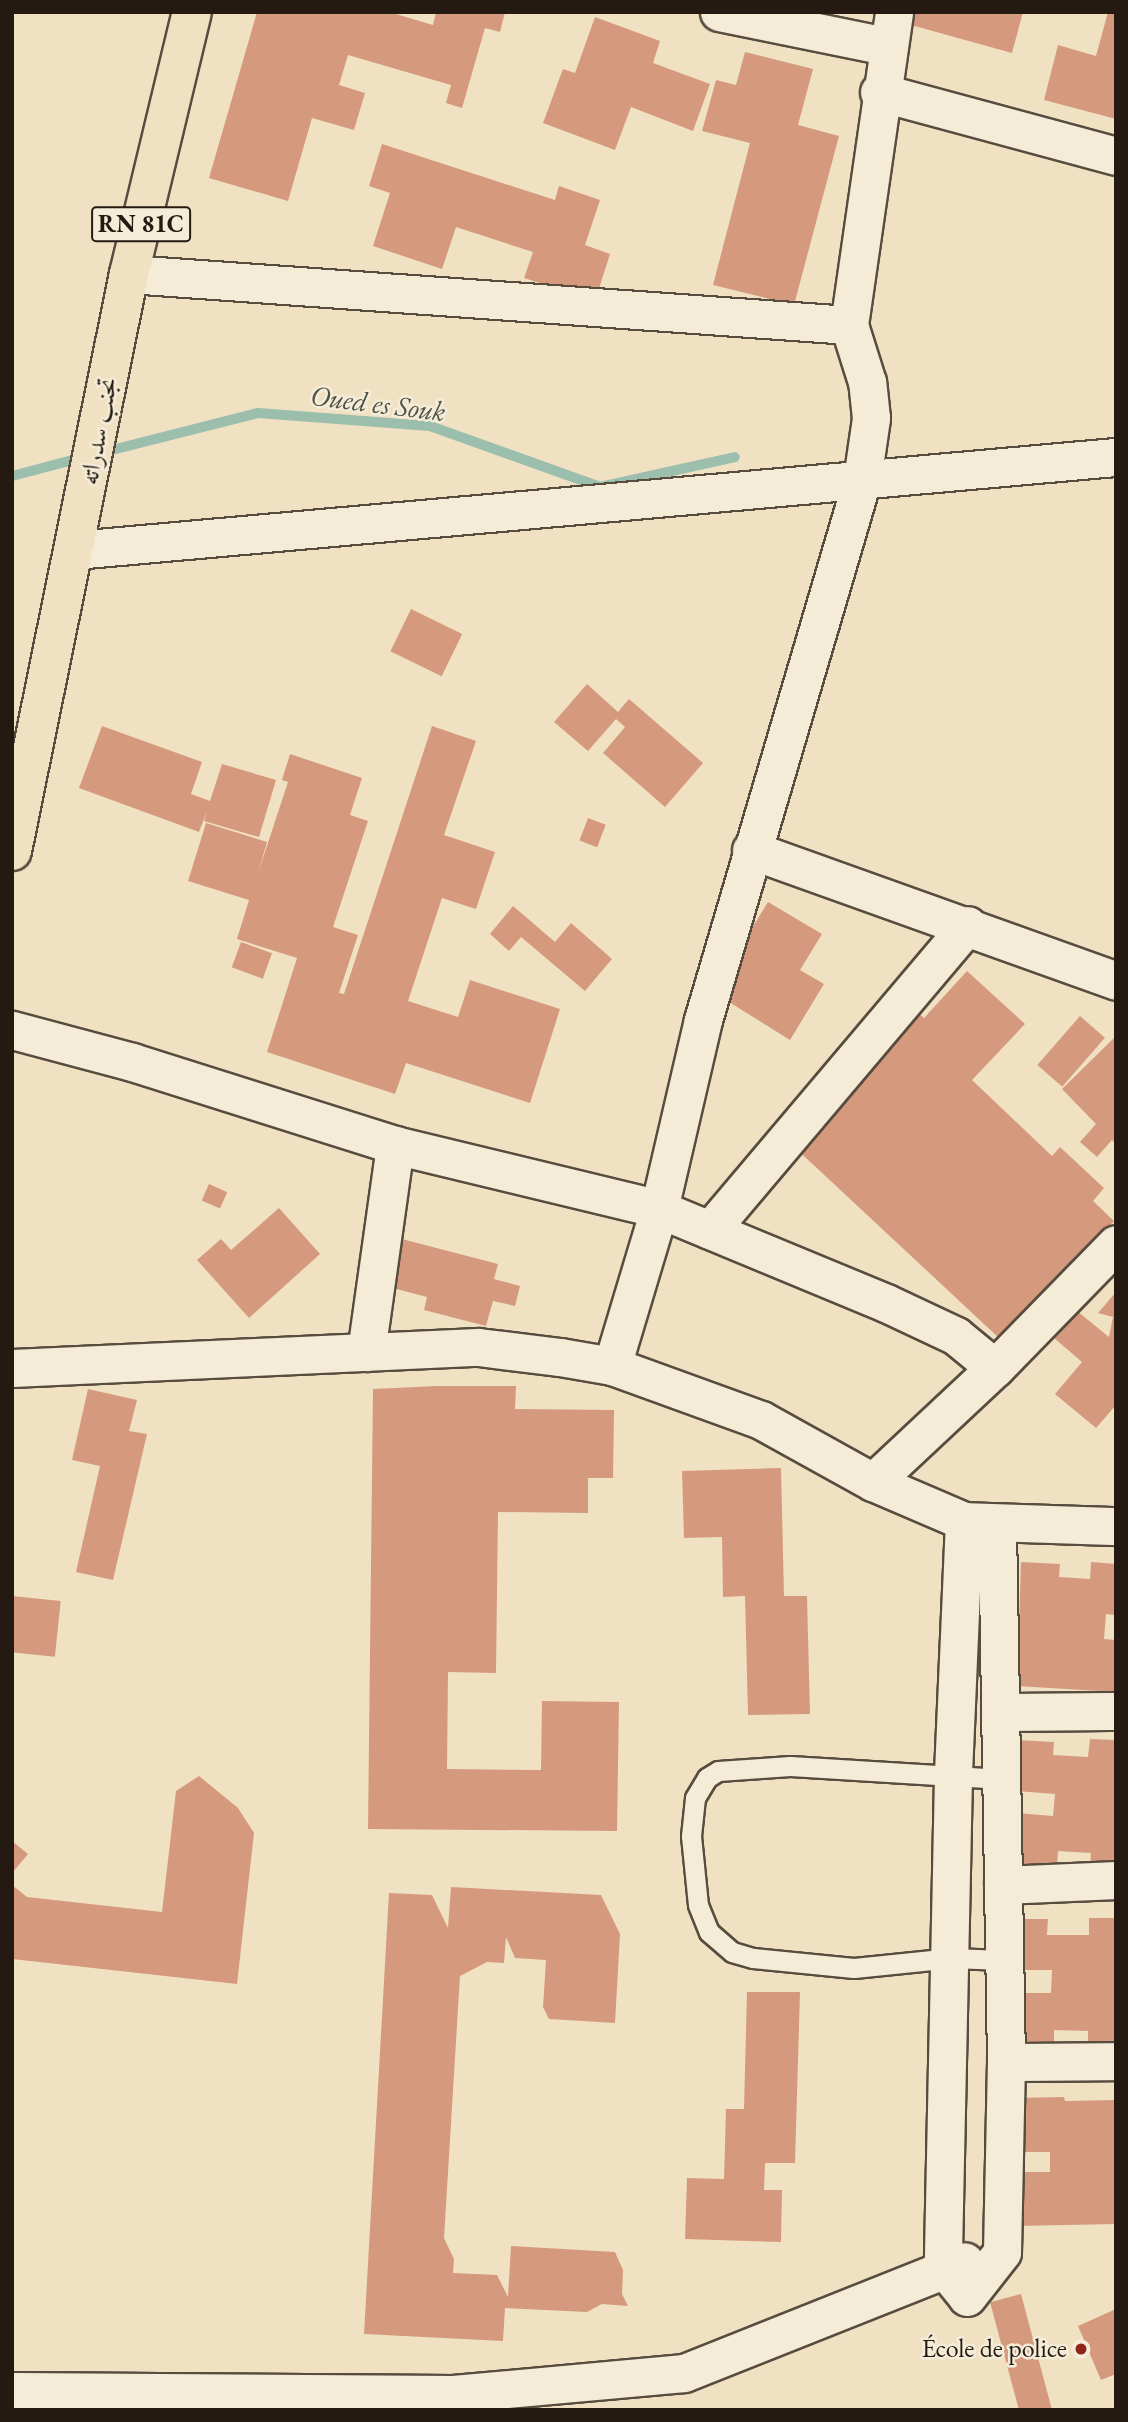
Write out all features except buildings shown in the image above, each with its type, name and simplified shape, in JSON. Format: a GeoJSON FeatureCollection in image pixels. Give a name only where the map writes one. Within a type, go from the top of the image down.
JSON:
{"type":"FeatureCollection","features":[{"type":"Feature","properties":{"kind":"highway","name":"تجنب سدراته"},"geometry":{"type":"LineString","coordinates":[[12,851],[99,438],[128,274],[192,12]]}},
{"type":"Feature","properties":{"kind":"street"},"geometry":{"type":"LineString","coordinates":[[612,1366],[659,1209],[702,1020],[862,480],[871,418],[867,382],[849,325],[879,92],[890,29],[719,12]]}},
{"type":"Feature","properties":{"kind":"street"},"geometry":{"type":"LineString","coordinates":[[879,92],[1116,156]]}},
{"type":"Feature","properties":{"kind":"street"},"geometry":{"type":"LineString","coordinates":[[128,274],[849,325]]}},
{"type":"Feature","properties":{"kind":"street"},"geometry":{"type":"LineString","coordinates":[[75,550],[1116,457]]}},
{"type":"Feature","properties":{"kind":"street"},"geometry":{"type":"LineString","coordinates":[[751,850],[968,925],[1116,981]]}},
{"type":"Feature","properties":{"kind":"street"},"geometry":{"type":"LineString","coordinates":[[710,1230],[968,925]]}},
{"type":"Feature","properties":{"kind":"street"},"geometry":{"type":"LineString","coordinates":[[12,1030],[132,1062],[395,1145],[659,1209],[956,1336],[995,1368]]}},
{"type":"Feature","properties":{"kind":"street"},"geometry":{"type":"LineString","coordinates":[[366,1352],[395,1145]]}},
{"type":"Feature","properties":{"kind":"street"},"geometry":{"type":"LineString","coordinates":[[873,1482],[995,1368],[1116,1244]]}},
{"type":"Feature","properties":{"kind":"street"},"geometry":{"type":"LineString","coordinates":[[12,1368],[478,1347],[612,1366],[761,1420],[873,1482],[981,1522],[1116,1526]]}},
{"type":"Feature","properties":{"kind":"street"},"geometry":{"type":"LineString","coordinates":[[12,2391],[453,2394],[684,2373],[943,2267],[1002,2252],[1006,2062],[1001,1712],[981,1522]]}},
{"type":"Feature","properties":{"kind":"street"},"geometry":{"type":"LineString","coordinates":[[943,2267],[953,1776],[981,1522]]}},
{"type":"Feature","properties":{"kind":"street"},"geometry":{"type":"LineString","coordinates":[[1001,1712],[1116,1711]]}},
{"type":"Feature","properties":{"kind":"street"},"geometry":{"type":"LineString","coordinates":[[1003,1885],[1116,1880]]}},
{"type":"Feature","properties":{"kind":"street"},"geometry":{"type":"LineString","coordinates":[[1006,2062],[1116,2061]]}},
{"type":"Feature","properties":{"kind":"lane"},"geometry":{"type":"LineString","coordinates":[[1002,1779],[790,1766],[718,1771],[707,1778],[695,1798],[691,1836],[698,1905],[709,1932],[732,1952],[753,1958],[854,1968],[951,1958],[1004,1960]]}},
{"type":"Feature","properties":{"kind":"waterway","name":"Oued es Souk"},"geometry":{"type":"LineString","coordinates":[[100,453],[258,413],[430,426],[600,487],[735,457]]}},
{"type":"Feature","properties":{"kind":"waterway","name":"Oued es Souk"},"geometry":{"type":"LineString","coordinates":[[12,476],[84,457]]}},
{"type":"Feature","properties":{"kind":"place","name":"École de police"},"geometry":{"type":"Point","coordinates":[1081,2349]}}]}
